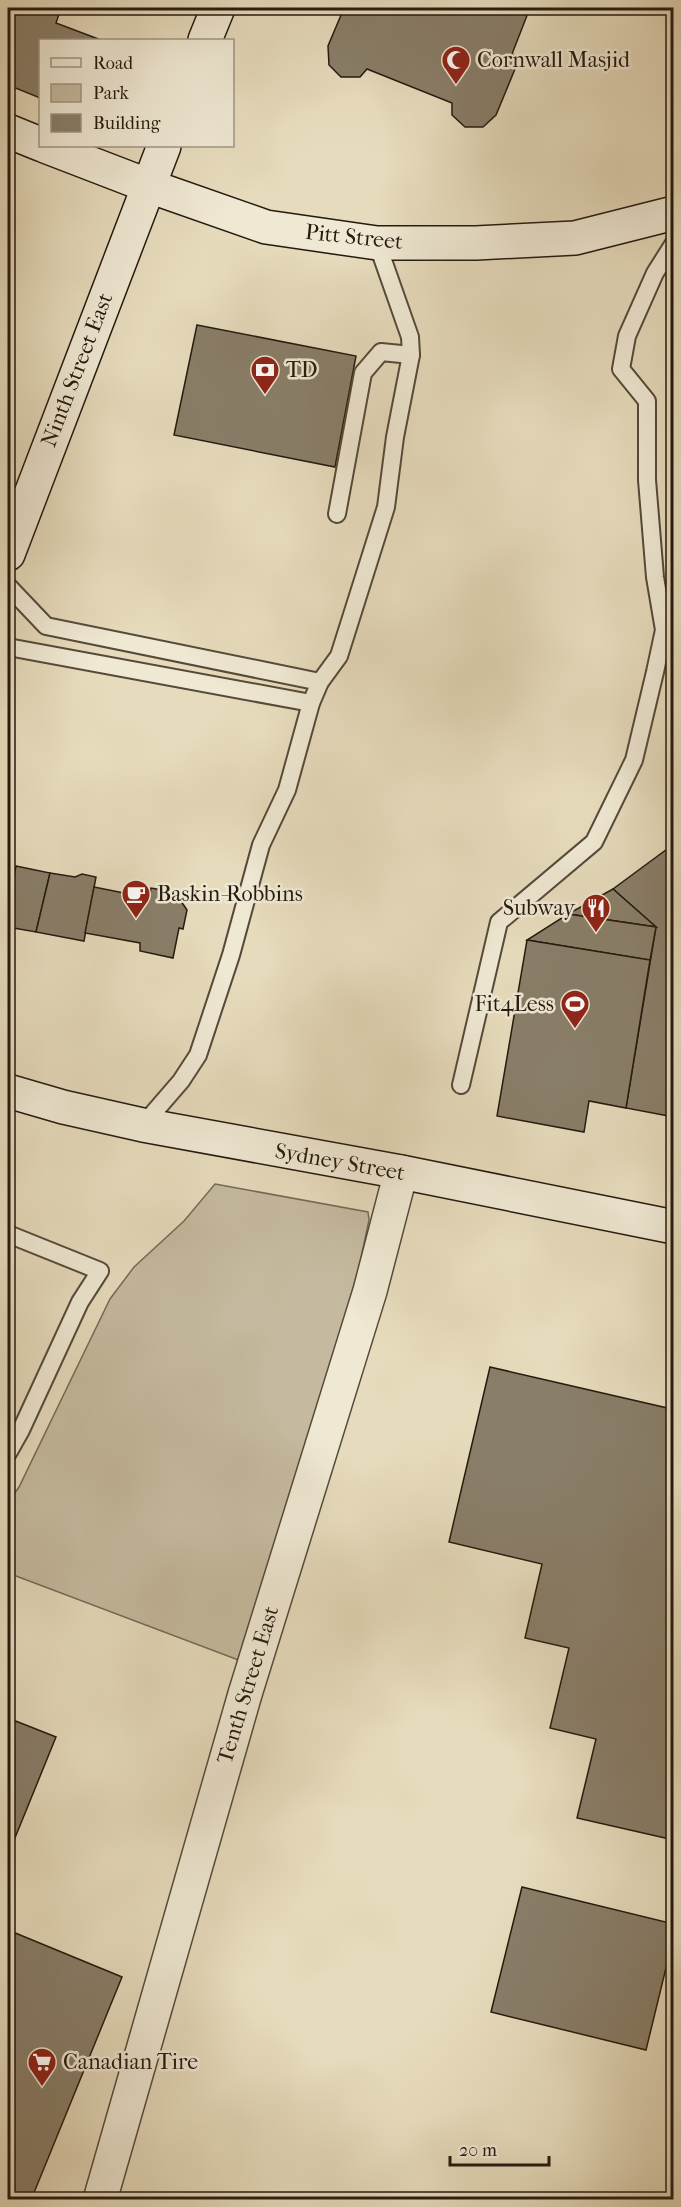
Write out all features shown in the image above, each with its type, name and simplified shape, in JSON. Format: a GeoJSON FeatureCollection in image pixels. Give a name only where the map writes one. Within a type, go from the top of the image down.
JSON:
{"type":"FeatureCollection","features":[{"type":"Feature","properties":{"kind":"street"},"geometry":{"type":"LineString","coordinates":[[205,39],[218,8]]}},
{"type":"Feature","properties":{"kind":"street"},"geometry":{"type":"LineString","coordinates":[[8,131],[39,144]]}},
{"type":"Feature","properties":{"kind":"street","name":"Pitt Street"},"geometry":{"type":"LineString","coordinates":[[48,147],[266,227],[377,243],[476,243],[575,238],[674,213]]}},
{"type":"Feature","properties":{"kind":"street","name":"Ninth Street East"},"geometry":{"type":"LineString","coordinates":[[8,554],[164,147]]}},
{"type":"Feature","properties":{"kind":"street","name":"Sydney Street"},"geometry":{"type":"LineString","coordinates":[[8,1090],[63,1107],[143,1125],[401,1172],[674,1227]]}},
{"type":"Feature","properties":{"kind":"street","name":"Tenth Street East"},"geometry":{"type":"LineString","coordinates":[[100,2199],[245,1694],[370,1291],[401,1172]]}},
{"type":"Feature","properties":{"kind":"lane"},"geometry":{"type":"LineString","coordinates":[[143,1125],[181,1082],[198,1055],[204,1031],[231,955],[261,845],[287,790],[311,703],[320,682],[339,656],[383,515],[411,355],[410,337],[377,243]]}},
{"type":"Feature","properties":{"kind":"lane"},"geometry":{"type":"LineString","coordinates":[[461,1085],[499,922],[594,842],[634,760],[664,630],[655,577],[647,480],[647,400],[621,369],[627,336],[655,273],[674,243]]}},
{"type":"Feature","properties":{"kind":"lane"},"geometry":{"type":"LineString","coordinates":[[337,514],[363,372],[381,352],[411,355]]}},
{"type":"Feature","properties":{"kind":"lane"},"geometry":{"type":"LineString","coordinates":[[8,586],[46,626],[320,682]]}},
{"type":"Feature","properties":{"kind":"lane"},"geometry":{"type":"LineString","coordinates":[[8,647],[311,703]]}},
{"type":"Feature","properties":{"kind":"lane"},"geometry":{"type":"LineString","coordinates":[[8,1234],[100,1271],[80,1302],[21,1430],[8,1453]]}},
{"type":"Feature","properties":{"kind":"green space"},"geometry":{"type":"Polygon","coordinates":[[[215,1184],[368,1212],[369,1220],[358,1272],[241,1661],[8,1573],[8,1503],[19,1487],[110,1299],[134,1267],[184,1221],[215,1184]]]}},
{"type":"Feature","properties":{"kind":"building"},"geometry":{"type":"Polygon","coordinates":[[[8,8],[51,8],[60,11],[56,23],[98,39],[39,39],[39,98],[8,85],[8,8]]]}},
{"type":"Feature","properties":{"kind":"building"},"geometry":{"type":"Polygon","coordinates":[[[344,8],[516,8],[528,13],[512,54],[520,57],[496,115],[483,127],[465,127],[452,115],[452,103],[367,69],[360,77],[341,77],[329,65],[328,46],[344,8]]]}},
{"type":"Feature","properties":{"kind":"building","name":"TD"},"geometry":{"type":"Polygon","coordinates":[[[197,325],[356,356],[335,467],[174,435],[197,325]]]}},
{"type":"Feature","properties":{"kind":"building"},"geometry":{"type":"Polygon","coordinates":[[[674,844],[674,1117],[626,1108],[656,927],[613,889],[674,844]]]}},
{"type":"Feature","properties":{"kind":"building"},"geometry":{"type":"Polygon","coordinates":[[[16,866],[50,873],[36,932],[8,927],[8,907],[16,866]]]}},
{"type":"Feature","properties":{"kind":"building"},"geometry":{"type":"Polygon","coordinates":[[[50,873],[75,877],[82,874],[96,877],[84,941],[36,932],[50,873]]]}},
{"type":"Feature","properties":{"kind":"building","name":"Baskin-Robbins"},"geometry":{"type":"Polygon","coordinates":[[[94,887],[149,898],[151,888],[175,892],[187,910],[183,929],[179,928],[173,958],[140,951],[140,943],[85,933],[94,887]]]}},
{"type":"Feature","properties":{"kind":"building"},"geometry":{"type":"Polygon","coordinates":[[[613,889],[656,927],[568,914],[613,889]]]}},
{"type":"Feature","properties":{"kind":"building","name":"Subway"},"geometry":{"type":"Polygon","coordinates":[[[568,914],[656,927],[650,960],[527,940],[568,914]]]}},
{"type":"Feature","properties":{"kind":"building","name":"Fit4Less"},"geometry":{"type":"Polygon","coordinates":[[[527,940],[650,960],[626,1108],[589,1101],[584,1132],[497,1116],[527,940]]]}},
{"type":"Feature","properties":{"kind":"building"},"geometry":{"type":"Polygon","coordinates":[[[490,1367],[672,1409],[674,1404],[674,1840],[577,1818],[596,1739],[550,1728],[569,1648],[525,1638],[542,1564],[449,1542],[490,1367]]]}},
{"type":"Feature","properties":{"kind":"building"},"geometry":{"type":"Polygon","coordinates":[[[8,1718],[56,1737],[8,1855],[8,1718]]]}},
{"type":"Feature","properties":{"kind":"building"},"geometry":{"type":"Polygon","coordinates":[[[522,1887],[674,1924],[674,1935],[646,2050],[491,2012],[522,1887]]]}},
{"type":"Feature","properties":{"kind":"building","name":"Canadian Tire"},"geometry":{"type":"Polygon","coordinates":[[[8,1930],[122,1977],[31,2200],[8,2200],[8,1930]]]}},
{"type":"Feature","properties":{"kind":"place","name":"Cornwall Masjid"},"geometry":{"type":"Point","coordinates":[456,86]}},
{"type":"Feature","properties":{"kind":"place","name":"TD"},"geometry":{"type":"Point","coordinates":[265,396]}},
{"type":"Feature","properties":{"kind":"place","name":"Baskin-Robbins"},"geometry":{"type":"Point","coordinates":[136,920]}},
{"type":"Feature","properties":{"kind":"place","name":"Subway"},"geometry":{"type":"Point","coordinates":[596,934]}},
{"type":"Feature","properties":{"kind":"place","name":"Fit4Less"},"geometry":{"type":"Point","coordinates":[575,1030]}},
{"type":"Feature","properties":{"kind":"place","name":"Canadian Tire"},"geometry":{"type":"Point","coordinates":[42,2088]}}]}
